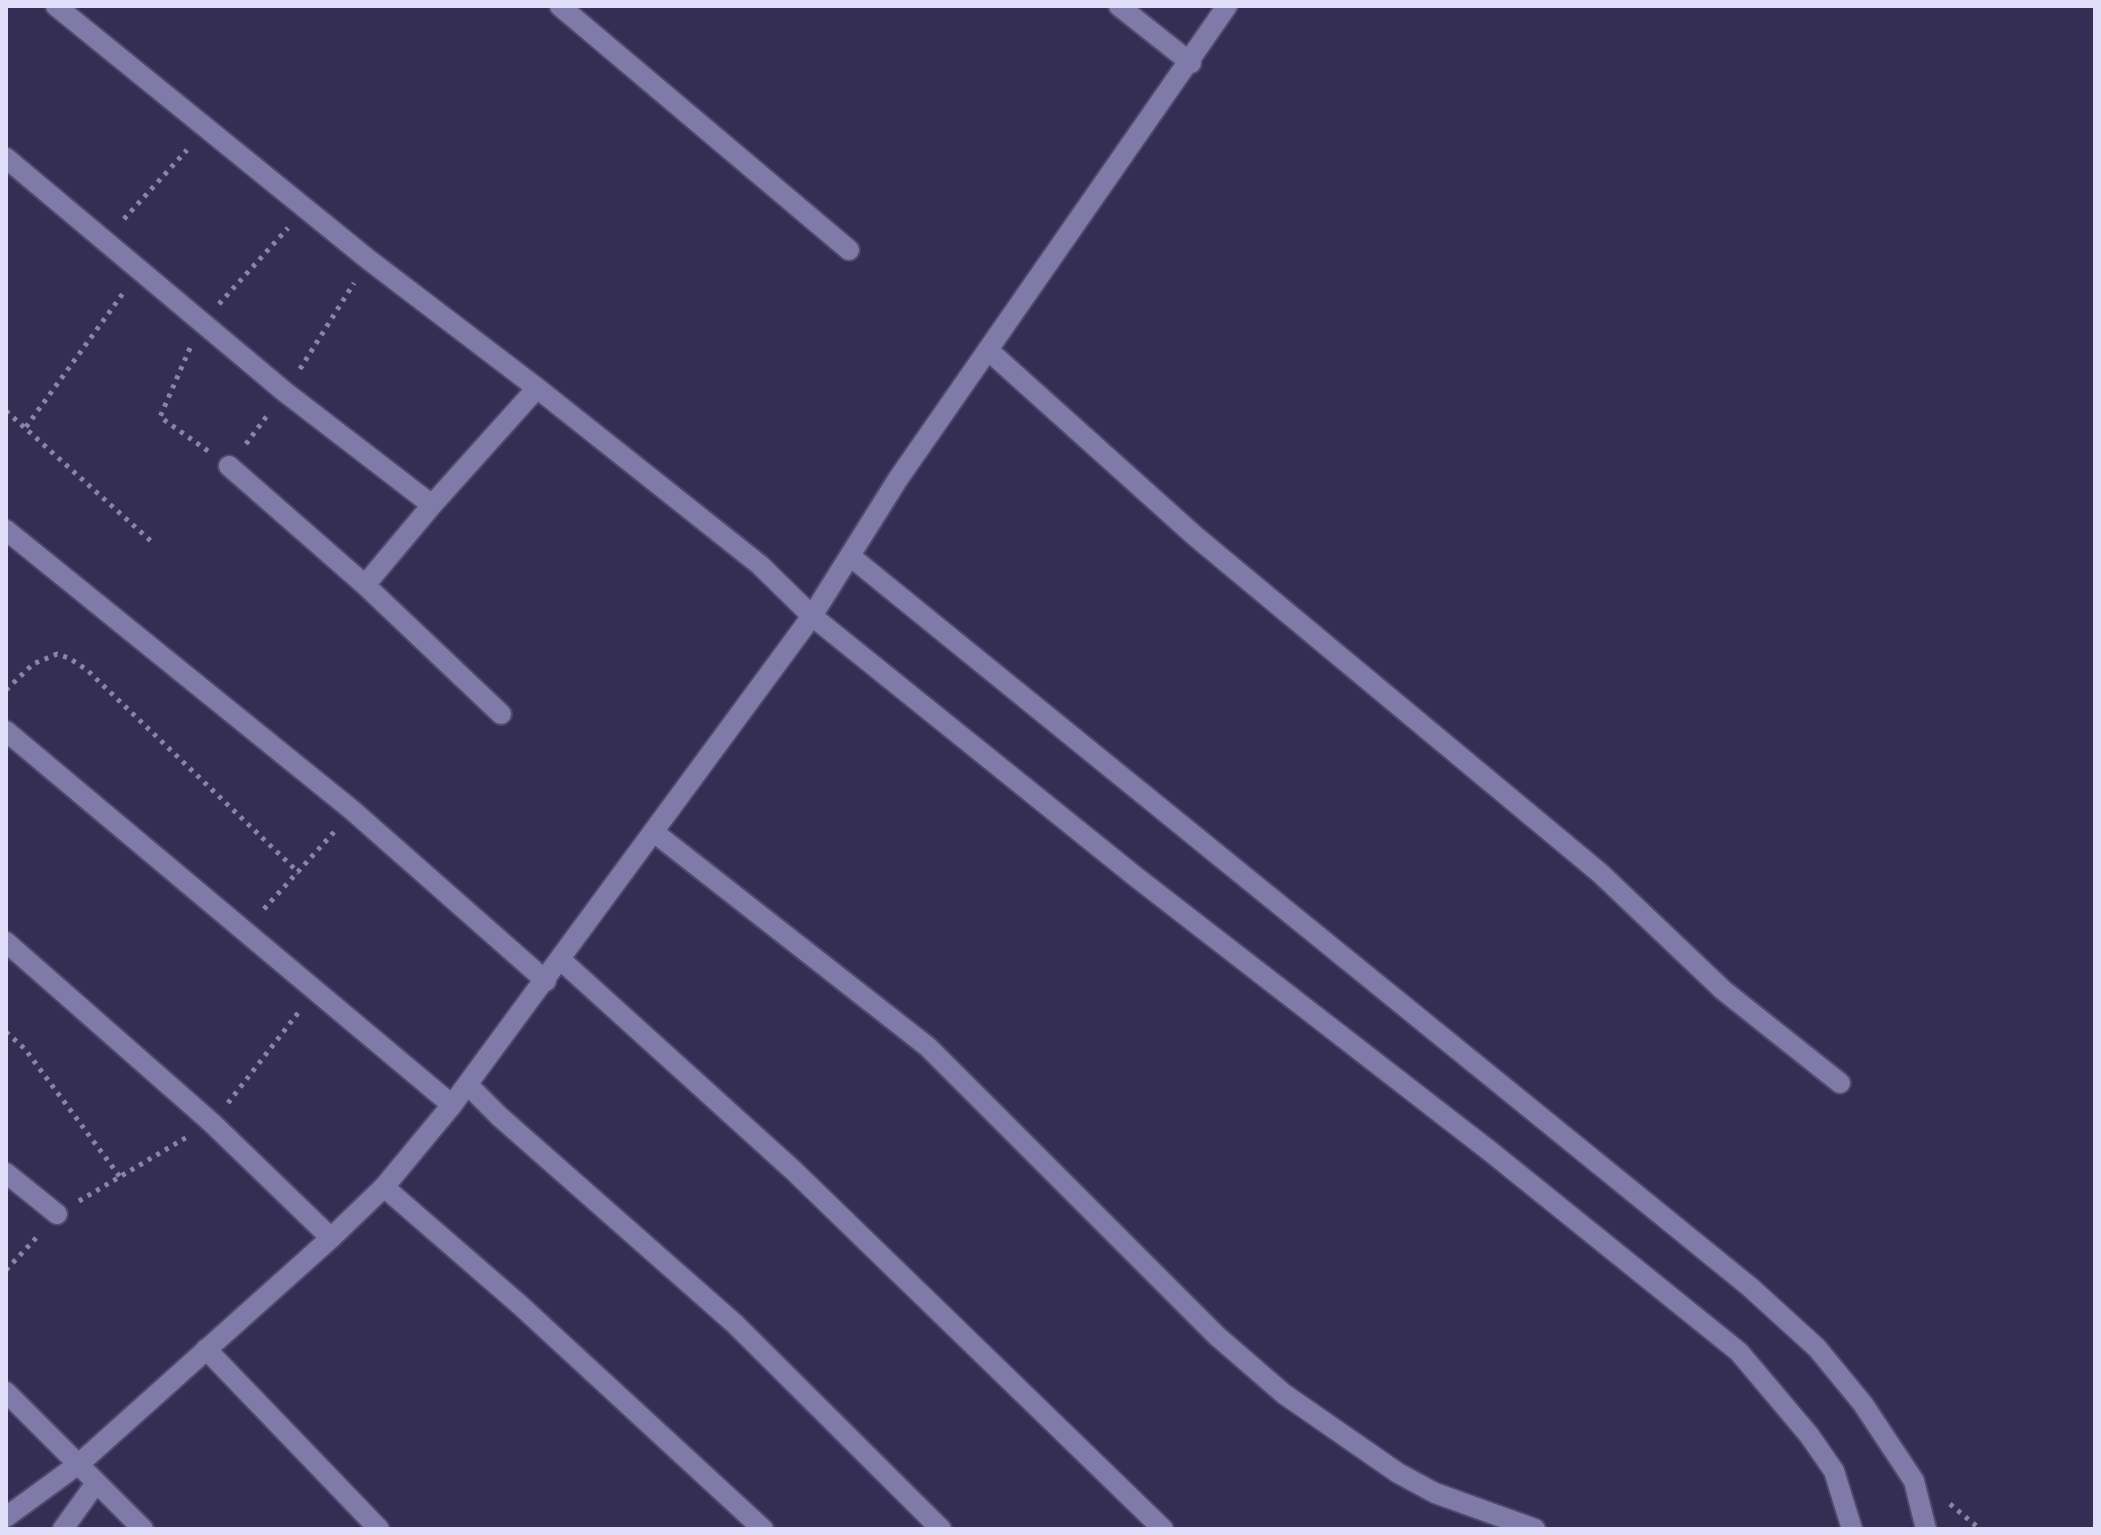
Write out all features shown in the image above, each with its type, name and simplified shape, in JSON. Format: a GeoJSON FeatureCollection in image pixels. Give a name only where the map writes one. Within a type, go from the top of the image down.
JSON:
{"type":"FeatureCollection","features":[{"type":"Feature","properties":{"kind":"street"},"geometry":{"type":"LineString","coordinates":[[56,6],[209,126],[369,260],[537,388],[760,565],[812,616],[1136,877],[1491,1152],[1739,1352],[1802,1426],[1834,1471],[1852,1529]]}},
{"type":"Feature","properties":{"kind":"street"},"geometry":{"type":"LineString","coordinates":[[560,6],[849,250]]}},
{"type":"Feature","properties":{"kind":"street"},"geometry":{"type":"LineString","coordinates":[[1119,6],[1191,63]]}},
{"type":"Feature","properties":{"kind":"street"},"geometry":{"type":"LineString","coordinates":[[6,1517],[80,1463],[331,1238],[384,1187],[452,1105],[812,616],[898,479],[1191,63],[1227,6]]}},
{"type":"Feature","properties":{"kind":"street"},"geometry":{"type":"LineString","coordinates":[[6,158],[201,324],[432,505]]}},
{"type":"Feature","properties":{"kind":"street"},"geometry":{"type":"LineString","coordinates":[[988,350],[1195,536],[1600,873],[1723,990],[1840,1083]]}},
{"type":"Feature","properties":{"kind":"street"},"geometry":{"type":"LineString","coordinates":[[365,585],[537,388]]}},
{"type":"Feature","properties":{"kind":"street"},"geometry":{"type":"LineString","coordinates":[[229,466],[365,585],[501,714]]}},
{"type":"Feature","properties":{"kind":"street"},"geometry":{"type":"LineString","coordinates":[[6,530],[352,810],[546,981]]}},
{"type":"Feature","properties":{"kind":"street"},"geometry":{"type":"LineString","coordinates":[[850,556],[1750,1287],[1817,1348],[1863,1404],[1914,1481],[1926,1529]]}},
{"type":"Feature","properties":{"kind":"street"},"geometry":{"type":"LineString","coordinates":[[6,731],[452,1105]]}},
{"type":"Feature","properties":{"kind":"street"},"geometry":{"type":"LineString","coordinates":[[655,833],[928,1047],[1217,1336],[1284,1394],[1398,1473],[1435,1493],[1535,1529]]}},
{"type":"Feature","properties":{"kind":"street"},"geometry":{"type":"LineString","coordinates":[[6,942],[212,1123],[331,1238]]}},
{"type":"Feature","properties":{"kind":"street"},"geometry":{"type":"LineString","coordinates":[[561,960],[805,1181],[1163,1529]]}},
{"type":"Feature","properties":{"kind":"street"},"geometry":{"type":"LineString","coordinates":[[468,1085],[499,1116],[735,1324],[941,1529]]}},
{"type":"Feature","properties":{"kind":"street"},"geometry":{"type":"LineString","coordinates":[[6,1173],[57,1214]]}},
{"type":"Feature","properties":{"kind":"street"},"geometry":{"type":"LineString","coordinates":[[384,1187],[520,1305],[763,1529]]}},
{"type":"Feature","properties":{"kind":"street"},"geometry":{"type":"LineString","coordinates":[[206,1349],[379,1529]]}},
{"type":"Feature","properties":{"kind":"street"},"geometry":{"type":"LineString","coordinates":[[6,1392],[143,1529]]}},
{"type":"Feature","properties":{"kind":"street"},"geometry":{"type":"LineString","coordinates":[[63,1529],[96,1483]]}},
{"type":"Feature","properties":{"kind":"path"},"geometry":{"type":"LineString","coordinates":[[104,241],[209,126]]}},
{"type":"Feature","properties":{"kind":"path"},"geometry":{"type":"LineString","coordinates":[[308,207],[201,324],[160,417],[229,466],[285,392],[369,260]]}},
{"type":"Feature","properties":{"kind":"path"},"geometry":{"type":"LineString","coordinates":[[26,427],[140,271]]}},
{"type":"Feature","properties":{"kind":"path"},"geometry":{"type":"LineString","coordinates":[[6,411],[152,542]]}},
{"type":"Feature","properties":{"kind":"path"},"geometry":{"type":"LineString","coordinates":[[6,690],[33,664],[57,654],[69,658],[87,670],[299,873]]}},
{"type":"Feature","properties":{"kind":"path"},"geometry":{"type":"LineString","coordinates":[[244,930],[299,873],[352,810]]}},
{"type":"Feature","properties":{"kind":"path"},"geometry":{"type":"LineString","coordinates":[[6,1270],[57,1214],[212,1123],[316,990]]}},
{"type":"Feature","properties":{"kind":"path"},"geometry":{"type":"LineString","coordinates":[[6,1032],[25,1049],[120,1177]]}}]}
